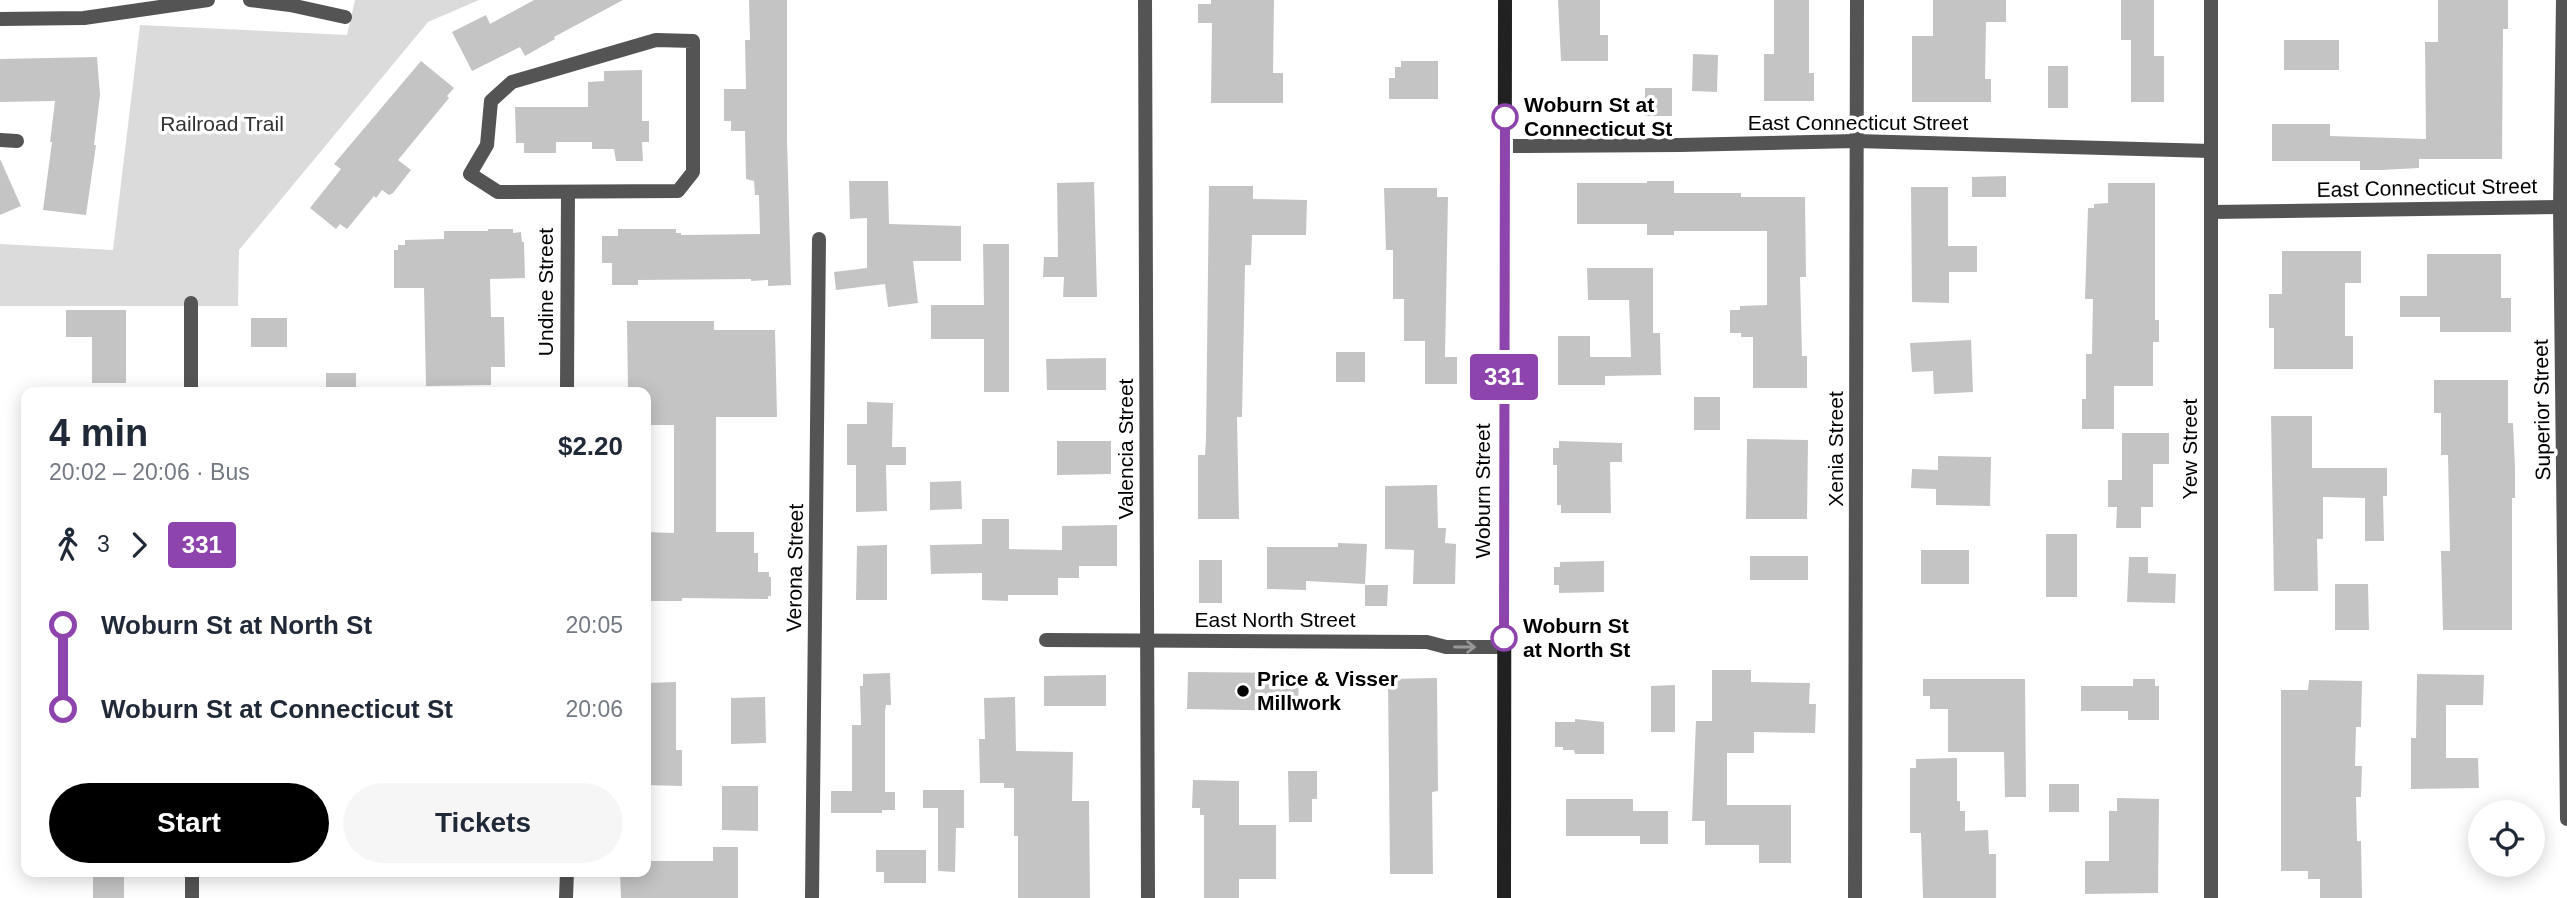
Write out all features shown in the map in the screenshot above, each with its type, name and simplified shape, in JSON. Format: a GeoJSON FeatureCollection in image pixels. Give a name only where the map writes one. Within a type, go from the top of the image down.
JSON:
{"type":"FeatureCollection","features":[{"type":"Feature","properties":{"kind":"main road","name":"Woburn Street"},"geometry":{"type":"LineString","coordinates":[[1504,898],[1505,0]]}},
{"type":"Feature","properties":{"kind":"street"},"geometry":{"type":"LineString","coordinates":[[0,19],[84,18],[208,0]]}},
{"type":"Feature","properties":{"kind":"street"},"geometry":{"type":"LineString","coordinates":[[250,0],[290,5],[345,17]]}},
{"type":"Feature","properties":{"kind":"street","name":"Valencia Street"},"geometry":{"type":"LineString","coordinates":[[1145,0],[1148,898]]}},
{"type":"Feature","properties":{"kind":"street","name":"Xenia Street"},"geometry":{"type":"LineString","coordinates":[[1855,898],[1857,0]]}},
{"type":"Feature","properties":{"kind":"street","name":"Yew Street"},"geometry":{"type":"LineString","coordinates":[[2211,0],[2211,898]]}},
{"type":"Feature","properties":{"kind":"street","name":"Superior Street"},"geometry":{"type":"LineString","coordinates":[[2563,0],[2560,207],[2567,819]]}},
{"type":"Feature","properties":{"kind":"street"},"geometry":{"type":"LineString","coordinates":[[656,40],[693,41],[694,172],[678,191],[568,191],[498,191],[470,174],[486,145],[491,101],[512,82],[656,40]]}},
{"type":"Feature","properties":{"kind":"street"},"geometry":{"type":"LineString","coordinates":[[0,140],[17,141]]}},
{"type":"Feature","properties":{"kind":"street","name":"East Connecticut Street"},"geometry":{"type":"LineString","coordinates":[[1505,146],[1856,141],[2211,151]]}},
{"type":"Feature","properties":{"kind":"street","name":"Undine Street"},"geometry":{"type":"LineString","coordinates":[[567,387],[568,191]]}},
{"type":"Feature","properties":{"kind":"street","name":"East Connecticut Street"},"geometry":{"type":"LineString","coordinates":[[2211,212],[2560,207]]}},
{"type":"Feature","properties":{"kind":"street","name":"Verona Street"},"geometry":{"type":"LineString","coordinates":[[812,898],[819,239]]}},
{"type":"Feature","properties":{"kind":"street"},"geometry":{"type":"LineString","coordinates":[[191,303],[191,387]]}},
{"type":"Feature","properties":{"kind":"street","name":"East North Street"},"geometry":{"type":"LineString","coordinates":[[1046,640],[1427,642],[1446,647],[1504,647]]}},
{"type":"Feature","properties":{"kind":"street"},"geometry":{"type":"LineString","coordinates":[[192,877],[192,898]]}},
{"type":"Feature","properties":{"kind":"street"},"geometry":{"type":"LineString","coordinates":[[566,877],[566,898]]}},
{"type":"Feature","properties":{"kind":"green space","name":"Railroad Trail"},"geometry":{"type":"Polygon","coordinates":[[[355,0],[479,0],[428,22],[239,250],[238,306],[0,306],[0,244],[113,250],[140,25],[347,35],[355,0]]]}},
{"type":"Feature","properties":{"kind":"building"},"geometry":{"type":"Polygon","coordinates":[[[534,0],[623,0],[554,37],[555,39],[525,56],[520,47],[472,71],[452,32],[486,15],[490,24],[534,0]]]}},
{"type":"Feature","properties":{"kind":"building"},"geometry":{"type":"Polygon","coordinates":[[[749,0],[787,0],[791,285],[768,286],[768,280],[751,279],[638,280],[638,285],[612,285],[612,263],[602,263],[602,236],[618,236],[618,229],[676,229],[676,233],[681,235],[760,234],[759,195],[755,195],[754,181],[746,179],[745,131],[731,131],[731,121],[724,121],[724,89],[746,89],[745,40],[750,40],[749,0]]]}},
{"type":"Feature","properties":{"kind":"building"},"geometry":{"type":"Polygon","coordinates":[[[1211,0],[1274,0],[1273,73],[1283,73],[1283,103],[1211,103],[1212,23],[1198,23],[1198,4],[1211,4],[1211,0]]]}},
{"type":"Feature","properties":{"kind":"building"},"geometry":{"type":"Polygon","coordinates":[[[1558,0],[1600,0],[1600,35],[1608,35],[1608,61],[1561,61],[1558,0]]]}},
{"type":"Feature","properties":{"kind":"building"},"geometry":{"type":"Polygon","coordinates":[[[1774,0],[1809,0],[1809,73],[1814,73],[1814,101],[1764,101],[1764,54],[1774,54],[1774,0]]]}},
{"type":"Feature","properties":{"kind":"building"},"geometry":{"type":"Polygon","coordinates":[[[1933,0],[2006,0],[2006,22],[1986,22],[1985,79],[1991,79],[1991,102],[1912,102],[1912,36],[1933,36],[1933,0]]]}},
{"type":"Feature","properties":{"kind":"building"},"geometry":{"type":"Polygon","coordinates":[[[2121,0],[2154,0],[2154,56],[2164,56],[2164,102],[2131,102],[2131,40],[2121,40],[2121,0]]]}},
{"type":"Feature","properties":{"kind":"building"},"geometry":{"type":"Polygon","coordinates":[[[2438,0],[2508,0],[2508,29],[2503,29],[2502,159],[2419,159],[2419,168],[2381,170],[2360,170],[2360,161],[2272,161],[2272,124],[2330,124],[2330,136],[2426,139],[2425,42],[2438,42],[2438,0]]]}},
{"type":"Feature","properties":{"kind":"building"},"geometry":{"type":"Polygon","coordinates":[[[2284,40],[2339,40],[2339,70],[2284,70],[2284,40]]]}},
{"type":"Feature","properties":{"kind":"building"},"geometry":{"type":"Polygon","coordinates":[[[1693,54],[1718,55],[1717,92],[1692,91],[1693,54]]]}},
{"type":"Feature","properties":{"kind":"building"},"geometry":{"type":"Polygon","coordinates":[[[97,57],[100,95],[86,215],[43,210],[55,101],[0,102],[0,59],[97,57]]]}},
{"type":"Feature","properties":{"kind":"building"},"geometry":{"type":"Polygon","coordinates":[[[421,61],[454,88],[447,96],[449,98],[398,160],[411,170],[393,193],[389,195],[382,190],[347,229],[340,224],[336,229],[310,208],[341,169],[334,164],[421,61]]]}},
{"type":"Feature","properties":{"kind":"building"},"geometry":{"type":"Polygon","coordinates":[[[1401,61],[1438,61],[1438,99],[1389,99],[1389,78],[1395,78],[1395,67],[1401,67],[1401,61]]]}},
{"type":"Feature","properties":{"kind":"building"},"geometry":{"type":"Polygon","coordinates":[[[2048,66],[2068,66],[2068,108],[2048,108],[2048,66]]]}},
{"type":"Feature","properties":{"kind":"building"},"geometry":{"type":"Polygon","coordinates":[[[642,70],[642,121],[649,121],[649,142],[642,142],[643,161],[616,161],[614,149],[592,149],[592,142],[556,142],[556,153],[524,153],[524,143],[516,143],[515,107],[588,107],[588,82],[604,81],[604,71],[642,70]]]}},
{"type":"Feature","properties":{"kind":"building"},"geometry":{"type":"Polygon","coordinates":[[[1645,88],[1672,88],[1672,116],[1645,116],[1645,88]]]}},
{"type":"Feature","properties":{"kind":"building"},"geometry":{"type":"Polygon","coordinates":[[[0,159],[21,206],[0,215],[0,159]]]}},
{"type":"Feature","properties":{"kind":"building"},"geometry":{"type":"Polygon","coordinates":[[[2006,176],[2006,197],[1972,197],[1972,177],[2006,176]]]}},
{"type":"Feature","properties":{"kind":"building"},"geometry":{"type":"Polygon","coordinates":[[[849,181],[888,181],[889,224],[961,226],[961,261],[913,261],[918,303],[888,307],[885,284],[836,290],[834,272],[867,268],[867,218],[850,219],[849,181]]]}},
{"type":"Feature","properties":{"kind":"building"},"geometry":{"type":"Polygon","coordinates":[[[1674,181],[1674,193],[1805,197],[1806,277],[1800,277],[1802,356],[1807,356],[1807,388],[1753,388],[1753,337],[1730,333],[1730,310],[1740,310],[1740,306],[1767,305],[1767,231],[1674,231],[1674,235],[1647,235],[1647,224],[1577,224],[1577,183],[1674,181]]]}},
{"type":"Feature","properties":{"kind":"building"},"geometry":{"type":"Polygon","coordinates":[[[1094,182],[1097,297],[1063,297],[1064,277],[1043,277],[1044,257],[1058,257],[1057,183],[1094,182]]]}},
{"type":"Feature","properties":{"kind":"building"},"geometry":{"type":"Polygon","coordinates":[[[2108,183],[2155,183],[2155,320],[2159,320],[2159,342],[2153,342],[2153,386],[2114,386],[2114,429],[2082,429],[2082,399],[2086,399],[2086,354],[2092,354],[2093,299],[2085,299],[2088,208],[2094,208],[2094,204],[2108,203],[2108,183]]]}},
{"type":"Feature","properties":{"kind":"building"},"geometry":{"type":"Polygon","coordinates":[[[1209,186],[1253,186],[1253,199],[1307,200],[1306,235],[1252,235],[1251,265],[1245,265],[1242,417],[1237,417],[1239,519],[1198,519],[1198,455],[1205,455],[1206,440],[1209,186]]]}},
{"type":"Feature","properties":{"kind":"building"},"geometry":{"type":"Polygon","coordinates":[[[1911,187],[1948,187],[1948,246],[1977,246],[1977,272],[1949,272],[1949,303],[1912,302],[1911,187]]]}},
{"type":"Feature","properties":{"kind":"building"},"geometry":{"type":"Polygon","coordinates":[[[1384,188],[1437,188],[1437,197],[1448,197],[1445,357],[1457,357],[1457,384],[1425,384],[1425,341],[1404,341],[1404,299],[1393,299],[1393,250],[1386,250],[1384,188]]]}},
{"type":"Feature","properties":{"kind":"building"},"geometry":{"type":"Polygon","coordinates":[[[513,229],[513,233],[521,232],[524,242],[525,278],[490,279],[491,317],[504,317],[505,367],[491,367],[491,385],[426,386],[424,288],[394,288],[394,250],[398,250],[398,245],[405,245],[405,240],[444,239],[444,231],[513,229]]]}},
{"type":"Feature","properties":{"kind":"building"},"geometry":{"type":"Polygon","coordinates":[[[983,244],[1009,244],[1009,392],[984,392],[984,339],[931,339],[931,305],[984,305],[983,244]]]}},
{"type":"Feature","properties":{"kind":"building"},"geometry":{"type":"Polygon","coordinates":[[[2282,251],[2361,251],[2361,283],[2345,283],[2345,336],[2353,336],[2353,369],[2274,369],[2274,328],[2269,328],[2269,294],[2282,294],[2282,251]]]}},
{"type":"Feature","properties":{"kind":"building"},"geometry":{"type":"Polygon","coordinates":[[[2427,254],[2501,254],[2501,298],[2511,298],[2511,332],[2440,332],[2440,317],[2400,317],[2400,296],[2427,296],[2427,254]]]}},
{"type":"Feature","properties":{"kind":"building"},"geometry":{"type":"Polygon","coordinates":[[[1587,268],[1653,268],[1653,333],[1660,333],[1661,375],[1605,376],[1605,385],[1558,385],[1558,336],[1590,336],[1590,357],[1631,357],[1629,300],[1588,300],[1587,268]]]}},
{"type":"Feature","properties":{"kind":"building"},"geometry":{"type":"Polygon","coordinates":[[[66,310],[126,310],[126,383],[92,383],[92,337],[66,337],[66,310]]]}},
{"type":"Feature","properties":{"kind":"building"},"geometry":{"type":"Polygon","coordinates":[[[251,318],[287,318],[287,347],[251,347],[251,318]]]}},
{"type":"Feature","properties":{"kind":"building"},"geometry":{"type":"Polygon","coordinates":[[[627,321],[714,321],[714,330],[775,330],[777,417],[716,417],[716,532],[754,532],[758,572],[769,572],[771,577],[771,596],[768,596],[768,599],[682,598],[682,601],[651,601],[651,532],[674,533],[674,425],[651,425],[651,387],[628,387],[627,321]]]}},
{"type":"Feature","properties":{"kind":"building"},"geometry":{"type":"Polygon","coordinates":[[[1971,340],[1973,392],[1934,394],[1933,371],[1912,372],[1910,343],[1971,340]]]}},
{"type":"Feature","properties":{"kind":"building"},"geometry":{"type":"Polygon","coordinates":[[[1336,352],[1365,352],[1365,382],[1336,382],[1336,352]]]}},
{"type":"Feature","properties":{"kind":"building"},"geometry":{"type":"Polygon","coordinates":[[[1106,358],[1106,390],[1047,390],[1046,359],[1106,358]]]}},
{"type":"Feature","properties":{"kind":"building"},"geometry":{"type":"Polygon","coordinates":[[[326,373],[356,373],[356,387],[326,387],[326,373]]]}},
{"type":"Feature","properties":{"kind":"building"},"geometry":{"type":"Polygon","coordinates":[[[2434,380],[2508,380],[2508,423],[2513,423],[2515,467],[2515,498],[2512,498],[2512,630],[2443,630],[2441,551],[2450,551],[2448,455],[2441,455],[2441,413],[2434,413],[2434,380]]]}},
{"type":"Feature","properties":{"kind":"building"},"geometry":{"type":"Polygon","coordinates":[[[1694,397],[1720,397],[1720,430],[1694,430],[1694,397]]]}},
{"type":"Feature","properties":{"kind":"building"},"geometry":{"type":"Polygon","coordinates":[[[867,402],[893,403],[892,447],[906,447],[906,465],[886,465],[887,511],[856,512],[856,465],[847,465],[847,424],[867,424],[867,402]]]}},
{"type":"Feature","properties":{"kind":"building"},"geometry":{"type":"Polygon","coordinates":[[[2271,416],[2312,416],[2312,468],[2387,468],[2387,496],[2383,496],[2384,541],[2365,541],[2365,498],[2323,497],[2323,539],[2317,539],[2318,591],[2274,591],[2271,416]]]}},
{"type":"Feature","properties":{"kind":"building"},"geometry":{"type":"Polygon","coordinates":[[[2122,433],[2169,433],[2169,464],[2153,464],[2153,507],[2141,507],[2141,528],[2116,528],[2117,507],[2108,507],[2108,480],[2122,480],[2122,433]]]}},
{"type":"Feature","properties":{"kind":"building"},"geometry":{"type":"Polygon","coordinates":[[[1747,439],[1808,440],[1807,519],[1746,519],[1747,439]]]}},
{"type":"Feature","properties":{"kind":"building"},"geometry":{"type":"Polygon","coordinates":[[[1057,441],[1111,441],[1111,474],[1057,475],[1057,441]]]}},
{"type":"Feature","properties":{"kind":"building"},"geometry":{"type":"Polygon","coordinates":[[[1559,441],[1622,443],[1622,462],[1610,462],[1611,513],[1561,513],[1561,505],[1557,505],[1557,465],[1553,465],[1553,448],[1559,448],[1559,441]]]}},
{"type":"Feature","properties":{"kind":"building"},"geometry":{"type":"Polygon","coordinates":[[[1938,456],[1991,457],[1990,506],[1936,505],[1936,489],[1911,488],[1912,469],[1938,470],[1938,456]]]}},
{"type":"Feature","properties":{"kind":"building"},"geometry":{"type":"Polygon","coordinates":[[[961,481],[962,509],[930,510],[930,482],[961,481]]]}},
{"type":"Feature","properties":{"kind":"building"},"geometry":{"type":"Polygon","coordinates":[[[1437,485],[1438,528],[1446,528],[1445,543],[1456,544],[1455,584],[1413,584],[1414,550],[1385,549],[1385,486],[1437,485]]]}},
{"type":"Feature","properties":{"kind":"building"},"geometry":{"type":"Polygon","coordinates":[[[982,519],[1009,519],[1009,549],[1062,550],[1062,526],[1117,525],[1117,566],[1079,566],[1079,578],[1058,578],[1058,595],[1008,595],[1008,601],[982,600],[982,573],[931,574],[930,545],[982,544],[982,519]]]}},
{"type":"Feature","properties":{"kind":"building"},"geometry":{"type":"Polygon","coordinates":[[[2046,534],[2077,534],[2077,597],[2046,597],[2046,534]]]}},
{"type":"Feature","properties":{"kind":"building"},"geometry":{"type":"Polygon","coordinates":[[[1338,543],[1367,544],[1365,584],[1306,581],[1306,590],[1267,589],[1267,547],[1338,547],[1338,543]]]}},
{"type":"Feature","properties":{"kind":"building"},"geometry":{"type":"Polygon","coordinates":[[[887,545],[887,600],[856,600],[857,546],[887,545]]]}},
{"type":"Feature","properties":{"kind":"building"},"geometry":{"type":"Polygon","coordinates":[[[1921,550],[1969,550],[1969,584],[1921,584],[1921,550]]]}},
{"type":"Feature","properties":{"kind":"building"},"geometry":{"type":"Polygon","coordinates":[[[1750,556],[1808,556],[1808,580],[1750,580],[1750,556]]]}},
{"type":"Feature","properties":{"kind":"building"},"geometry":{"type":"Polygon","coordinates":[[[2129,557],[2148,557],[2148,573],[2176,574],[2175,603],[2127,602],[2129,557]]]}},
{"type":"Feature","properties":{"kind":"building"},"geometry":{"type":"Polygon","coordinates":[[[1199,560],[1222,560],[1222,603],[1199,603],[1199,560]]]}},
{"type":"Feature","properties":{"kind":"building"},"geometry":{"type":"Polygon","coordinates":[[[1604,561],[1604,592],[1559,593],[1559,585],[1554,585],[1554,567],[1560,567],[1560,562],[1604,561]]]}},
{"type":"Feature","properties":{"kind":"building"},"geometry":{"type":"Polygon","coordinates":[[[2335,584],[2368,584],[2369,630],[2335,630],[2335,584]]]}},
{"type":"Feature","properties":{"kind":"building"},"geometry":{"type":"Polygon","coordinates":[[[1365,585],[1388,585],[1387,606],[1365,606],[1365,585]]]}},
{"type":"Feature","properties":{"kind":"building"},"geometry":{"type":"Polygon","coordinates":[[[1712,670],[1751,670],[1751,682],[1810,683],[1809,704],[1816,704],[1815,733],[1754,732],[1754,753],[1727,753],[1727,805],[1791,805],[1791,863],[1759,863],[1759,845],[1705,845],[1705,821],[1692,821],[1696,721],[1712,721],[1712,670]]]}},
{"type":"Feature","properties":{"kind":"building","name":"Price & Visser Millwork"},"geometry":{"type":"Polygon","coordinates":[[[1188,672],[1299,673],[1298,711],[1187,709],[1188,672]]]}},
{"type":"Feature","properties":{"kind":"building"},"geometry":{"type":"Polygon","coordinates":[[[890,673],[891,705],[886,705],[885,711],[885,792],[895,792],[895,810],[882,810],[882,813],[831,813],[831,791],[852,791],[852,725],[861,725],[860,686],[863,686],[863,674],[890,673]]]}},
{"type":"Feature","properties":{"kind":"building"},"geometry":{"type":"Polygon","coordinates":[[[2417,674],[2484,675],[2483,705],[2446,705],[2446,758],[2478,758],[2479,788],[2411,789],[2411,738],[2416,738],[2417,674]]]}},
{"type":"Feature","properties":{"kind":"building"},"geometry":{"type":"Polygon","coordinates":[[[1106,675],[1106,706],[1044,706],[1044,676],[1106,675]]]}},
{"type":"Feature","properties":{"kind":"building"},"geometry":{"type":"Polygon","coordinates":[[[1437,678],[1438,791],[1432,792],[1433,874],[1390,874],[1388,679],[1437,678]]]}},
{"type":"Feature","properties":{"kind":"building"},"geometry":{"type":"Polygon","coordinates":[[[1923,679],[2025,679],[2026,797],[2005,797],[2004,752],[1948,752],[1948,709],[1930,709],[1930,696],[1923,696],[1923,679]]]}},
{"type":"Feature","properties":{"kind":"building"},"geometry":{"type":"Polygon","coordinates":[[[2133,679],[2155,679],[2155,686],[2159,686],[2159,720],[2128,720],[2128,711],[2081,711],[2081,686],[2133,686],[2133,679]]]}},
{"type":"Feature","properties":{"kind":"building"},"geometry":{"type":"Polygon","coordinates":[[[2309,680],[2362,681],[2361,727],[2356,727],[2355,766],[2362,766],[2361,797],[2356,797],[2357,841],[2361,841],[2362,898],[2320,898],[2320,879],[2308,879],[2308,871],[2281,871],[2281,690],[2308,690],[2309,680]]]}},
{"type":"Feature","properties":{"kind":"building"},"geometry":{"type":"Polygon","coordinates":[[[676,682],[676,750],[682,750],[682,786],[651,785],[651,683],[676,682]]]}},
{"type":"Feature","properties":{"kind":"building"},"geometry":{"type":"Polygon","coordinates":[[[1675,685],[1675,732],[1651,732],[1651,686],[1675,685]]]}},
{"type":"Feature","properties":{"kind":"building"},"geometry":{"type":"Polygon","coordinates":[[[765,697],[766,743],[731,744],[731,698],[765,697]]]}},
{"type":"Feature","properties":{"kind":"building"},"geometry":{"type":"Polygon","coordinates":[[[1015,697],[1016,751],[1073,752],[1072,801],[1089,801],[1090,898],[1018,898],[1018,836],[1014,836],[1014,788],[1004,788],[1004,783],[980,783],[979,739],[985,739],[984,698],[1015,697]]]}},
{"type":"Feature","properties":{"kind":"building"},"geometry":{"type":"Polygon","coordinates":[[[1575,719],[1604,722],[1604,754],[1575,754],[1574,750],[1555,747],[1555,722],[1575,722],[1575,719]]]}},
{"type":"Feature","properties":{"kind":"building"},"geometry":{"type":"Polygon","coordinates":[[[1957,758],[1957,801],[1960,801],[1960,811],[1965,811],[1965,831],[1988,830],[1989,854],[1996,854],[1996,898],[1923,898],[1921,833],[1910,833],[1910,768],[1916,768],[1916,759],[1957,758]]]}},
{"type":"Feature","properties":{"kind":"building"},"geometry":{"type":"Polygon","coordinates":[[[1288,771],[1317,771],[1317,799],[1312,799],[1312,822],[1289,822],[1288,771]]]}},
{"type":"Feature","properties":{"kind":"building"},"geometry":{"type":"Polygon","coordinates":[[[1193,780],[1239,781],[1239,825],[1276,825],[1276,879],[1239,879],[1239,898],[1204,898],[1204,815],[1200,815],[1200,808],[1192,808],[1193,780]]]}},
{"type":"Feature","properties":{"kind":"building"},"geometry":{"type":"Polygon","coordinates":[[[2049,784],[2079,784],[2079,812],[2049,812],[2049,784]]]}},
{"type":"Feature","properties":{"kind":"building"},"geometry":{"type":"Polygon","coordinates":[[[722,786],[758,786],[758,831],[722,830],[722,786]]]}},
{"type":"Feature","properties":{"kind":"building"},"geometry":{"type":"Polygon","coordinates":[[[923,790],[964,790],[964,828],[956,828],[955,872],[938,871],[938,808],[923,808],[923,790]]]}},
{"type":"Feature","properties":{"kind":"building"},"geometry":{"type":"Polygon","coordinates":[[[2117,798],[2159,799],[2158,893],[2085,894],[2085,861],[2109,861],[2109,811],[2117,811],[2117,798]]]}},
{"type":"Feature","properties":{"kind":"building"},"geometry":{"type":"Polygon","coordinates":[[[1566,799],[1633,799],[1633,811],[1668,811],[1668,844],[1640,844],[1640,836],[1566,836],[1566,799]]]}},
{"type":"Feature","properties":{"kind":"building"},"geometry":{"type":"Polygon","coordinates":[[[713,847],[738,847],[738,898],[621,898],[620,877],[651,877],[651,861],[713,861],[713,847]]]}},
{"type":"Feature","properties":{"kind":"building"},"geometry":{"type":"Polygon","coordinates":[[[876,850],[926,850],[926,883],[884,883],[884,872],[876,872],[876,850]]]}},
{"type":"Feature","properties":{"kind":"building"},"geometry":{"type":"Polygon","coordinates":[[[93,877],[124,877],[124,898],[93,898],[93,877]]]}},
{"type":"Feature","properties":{"kind":"bus line","name":"331"},"geometry":{"type":"LineString","coordinates":[[1504,638],[1505,117]]}},
{"type":"Feature","properties":{"kind":"place","name":"Woburn St at Connecticut St"},"geometry":{"type":"Point","coordinates":[1505,117]}},
{"type":"Feature","properties":{"kind":"place","name":"Woburn St at North St"},"geometry":{"type":"Point","coordinates":[1504,638]}},
{"type":"Feature","properties":{"kind":"place","name":"Price & Visser Millwork"},"geometry":{"type":"Point","coordinates":[1243,691]}}]}
